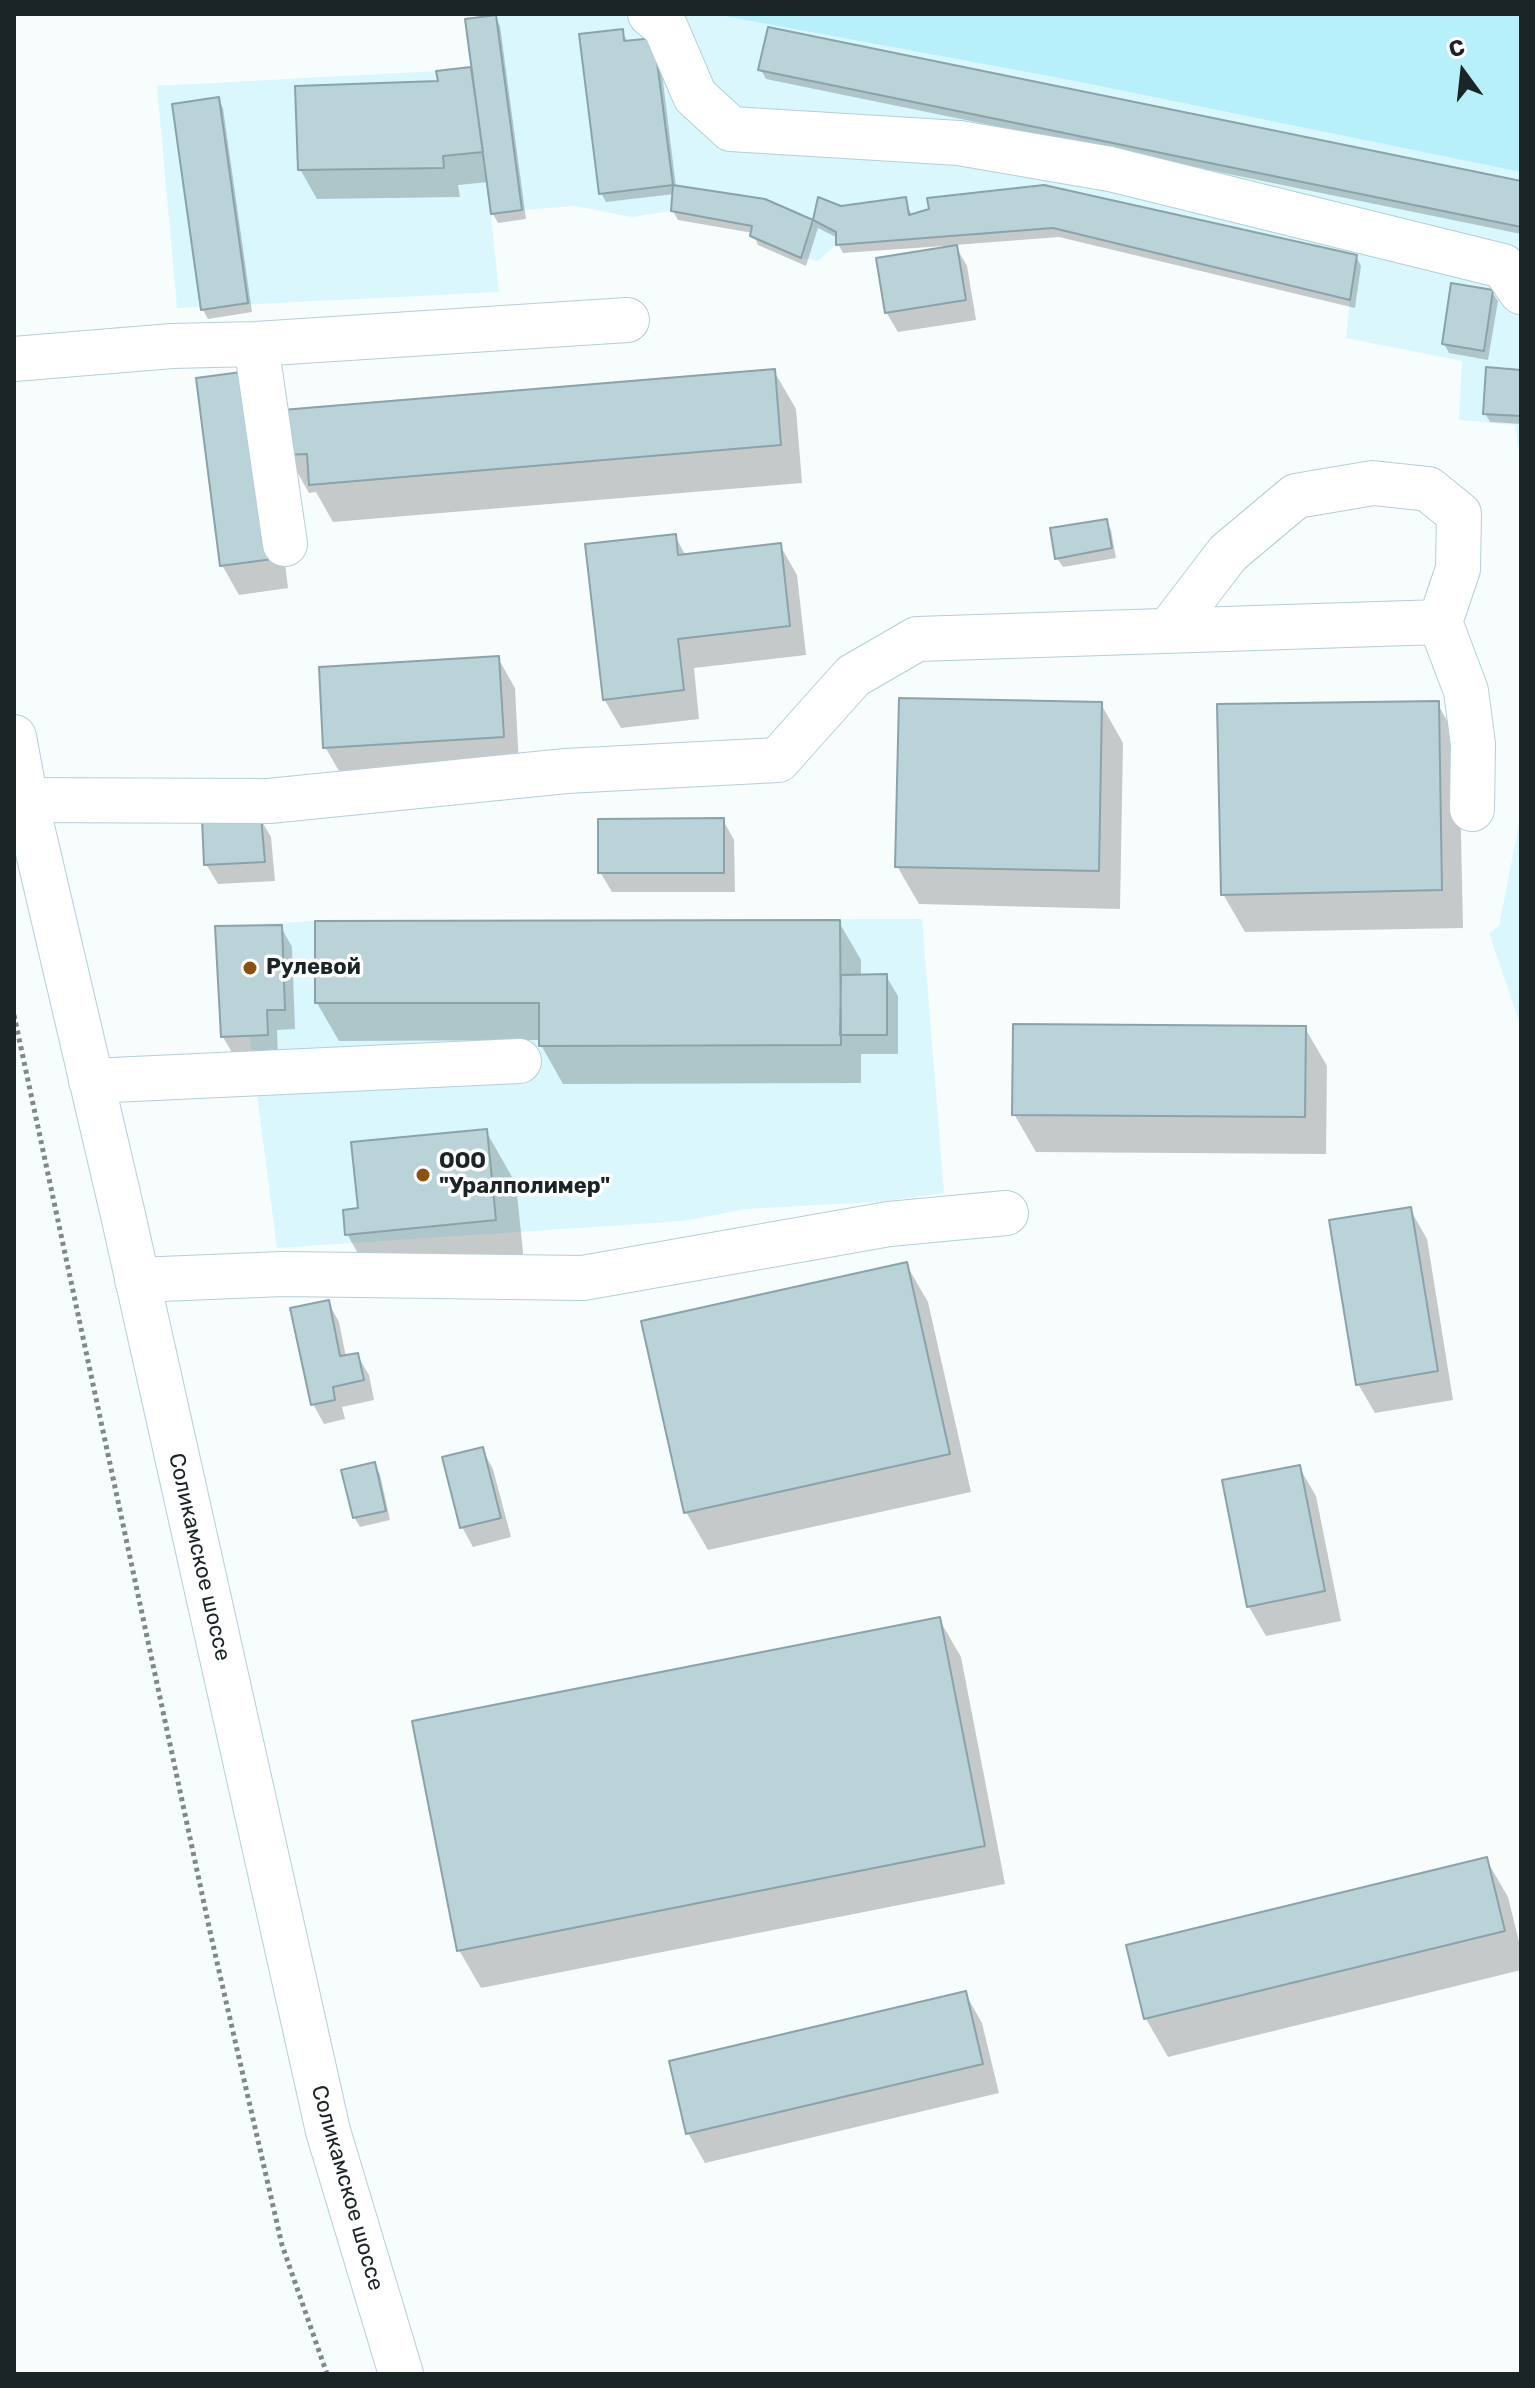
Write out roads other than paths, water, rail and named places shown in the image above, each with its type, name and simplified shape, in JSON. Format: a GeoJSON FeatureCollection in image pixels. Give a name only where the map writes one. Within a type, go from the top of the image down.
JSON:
{"type":"FeatureCollection","features":[{"type":"Feature","properties":{"kind":"main road"},"geometry":{"type":"LineString","coordinates":[[650,14],[665,26],[695,96],[731,129],[959,143],[1110,169],[1503,266],[1521,292]]}},
{"type":"Feature","properties":{"kind":"main road"},"geometry":{"type":"LineString","coordinates":[[14,359],[172,346],[256,344],[627,320]]}},
{"type":"Feature","properties":{"kind":"main road"},"geometry":{"type":"LineString","coordinates":[[256,344],[285,544]]}},
{"type":"Feature","properties":{"kind":"main road"},"geometry":{"type":"LineString","coordinates":[[1169,630],[1228,553],[1296,496],[1373,483],[1428,489],[1459,514],[1458,569],[1440,622],[1466,691],[1473,744],[1472,809]]}},
{"type":"Feature","properties":{"kind":"main road"},"geometry":{"type":"LineString","coordinates":[[20,800],[269,801],[566,771],[778,760],[853,676],[917,639],[1440,622]]}},
{"type":"Feature","properties":{"kind":"main road","name":"Соликамское шоссе"},"geometry":{"type":"LineString","coordinates":[[14,737],[20,800],[91,1081],[328,2131],[401,2374]]}},
{"type":"Feature","properties":{"kind":"main road"},"geometry":{"type":"LineString","coordinates":[[91,1081],[519,1061]]}},
{"type":"Feature","properties":{"kind":"main road"},"geometry":{"type":"LineString","coordinates":[[137,1280],[283,1274],[583,1278],[889,1224],[1006,1213]]}},
{"type":"Feature","properties":{"kind":"place","name":"Рулевой"},"geometry":{"type":"Point","coordinates":[250,968]}},
{"type":"Feature","properties":{"kind":"place","name":"OOO \"Уралполимер\""},"geometry":{"type":"Point","coordinates":[423,1175]}}]}
